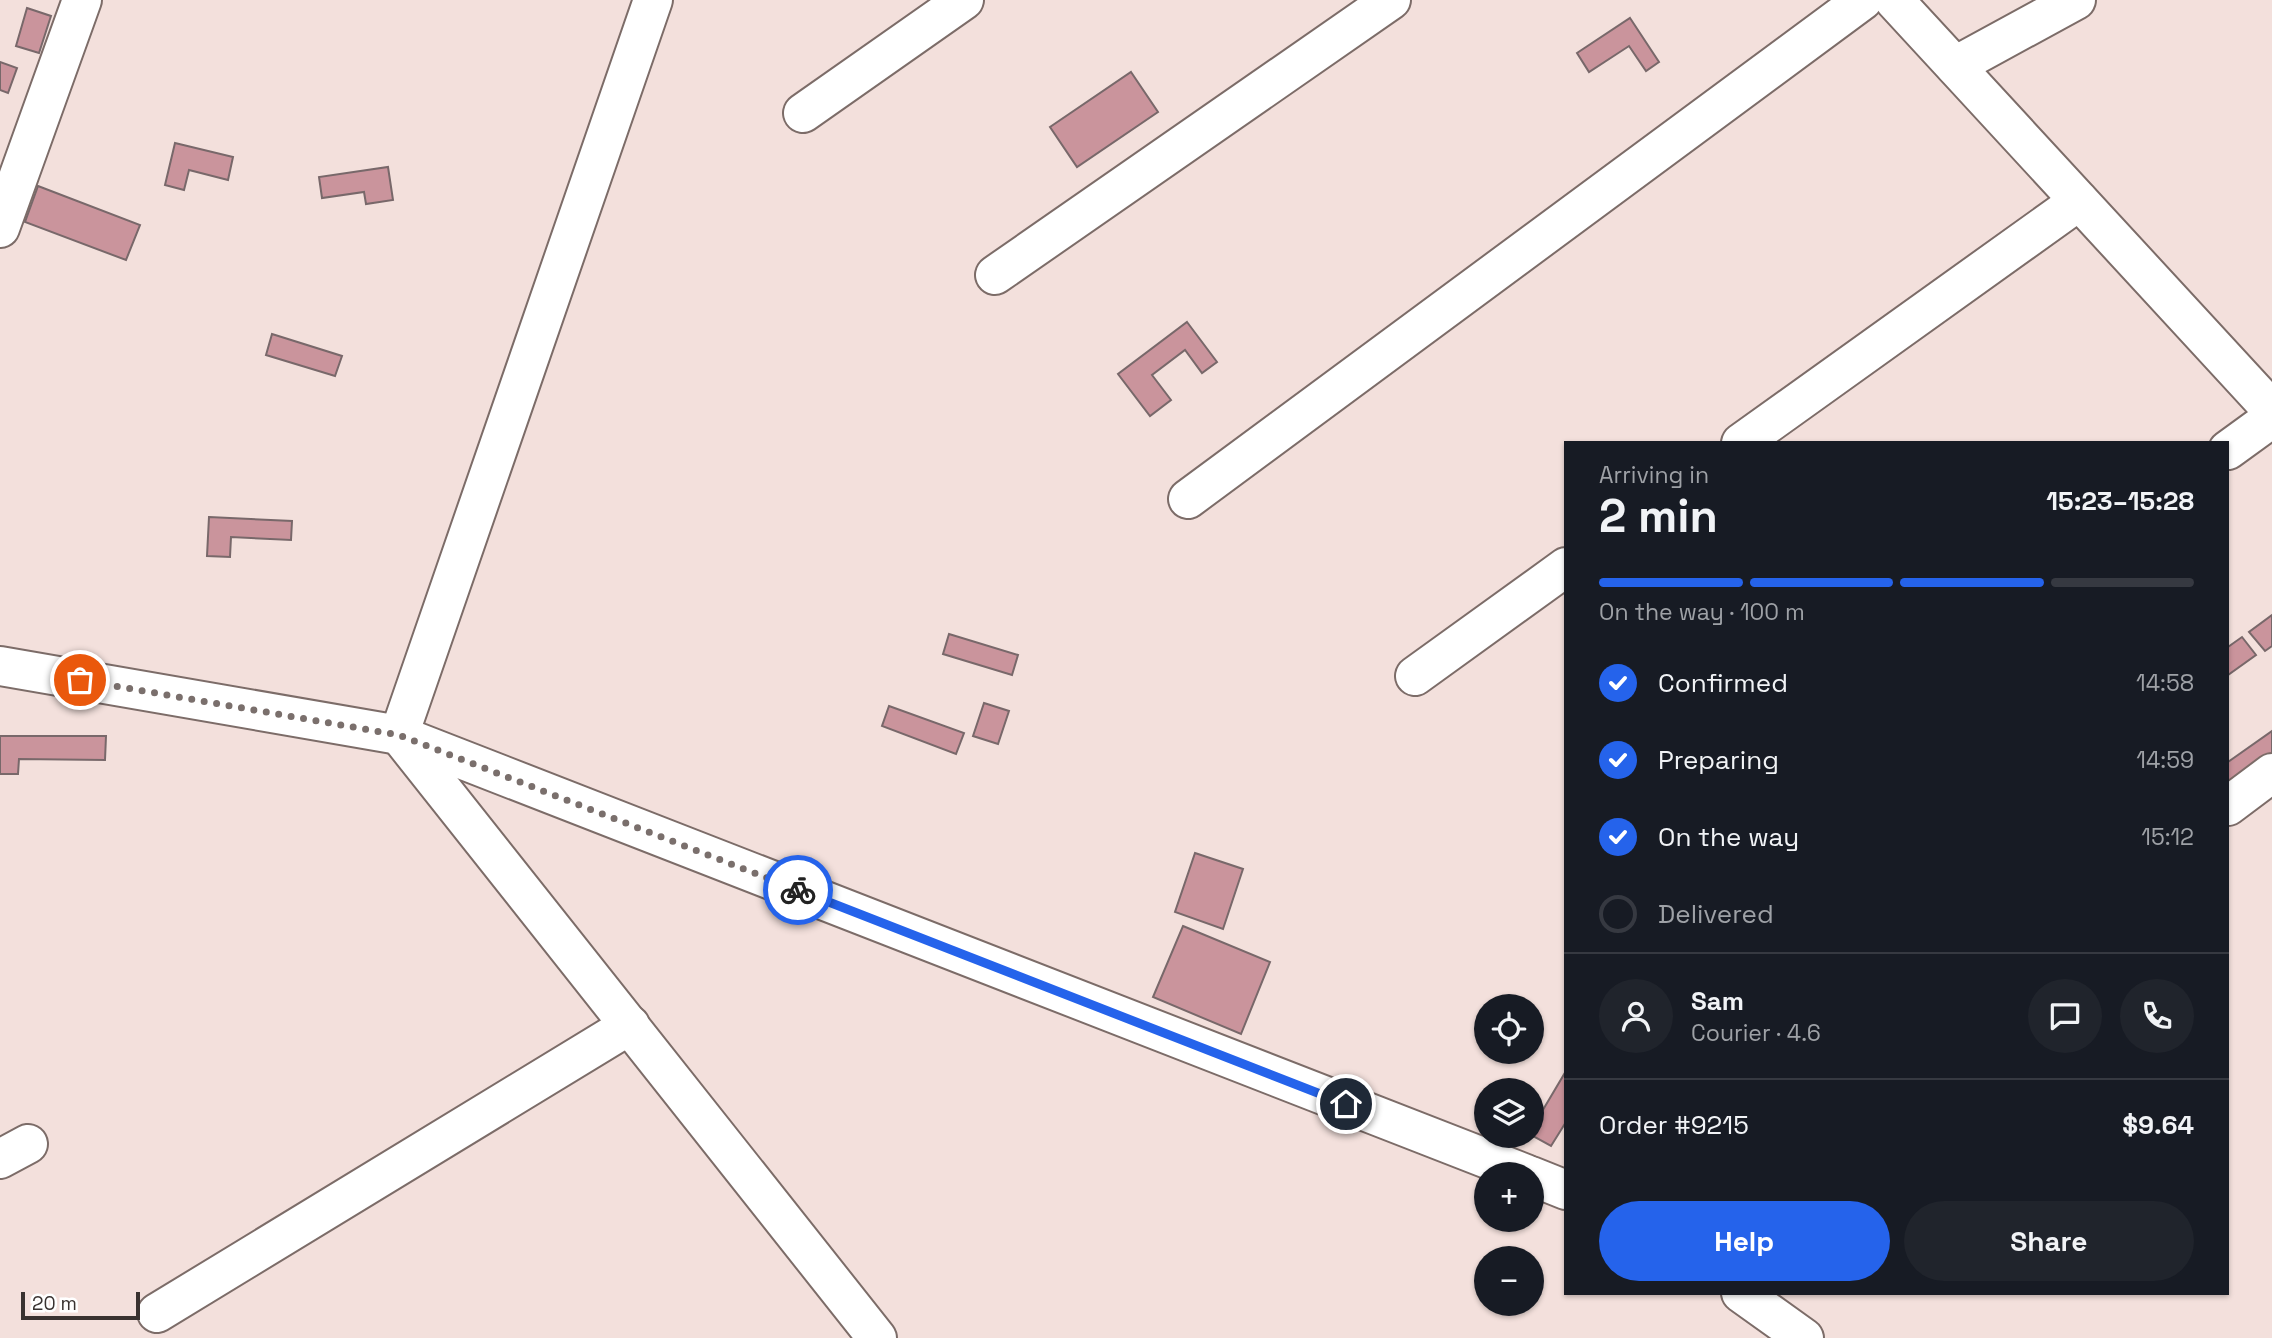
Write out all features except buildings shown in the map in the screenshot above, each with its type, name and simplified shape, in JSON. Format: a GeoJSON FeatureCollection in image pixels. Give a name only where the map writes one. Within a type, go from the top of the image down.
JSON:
{"type":"FeatureCollection","features":[{"type":"Feature","properties":{"kind":"street"},"geometry":{"type":"LineString","coordinates":[[0,228],[82,0]]}},
{"type":"Feature","properties":{"kind":"street"},"geometry":{"type":"LineString","coordinates":[[399,735],[653,0]]}},
{"type":"Feature","properties":{"kind":"street"},"geometry":{"type":"LineString","coordinates":[[803,113],[964,0]]}},
{"type":"Feature","properties":{"kind":"street"},"geometry":{"type":"LineString","coordinates":[[995,275],[1391,0]]}},
{"type":"Feature","properties":{"kind":"street"},"geometry":{"type":"LineString","coordinates":[[1188,499],[1863,0]]}},
{"type":"Feature","properties":{"kind":"street"},"geometry":{"type":"LineString","coordinates":[[1894,0],[2272,410]]}},
{"type":"Feature","properties":{"kind":"street"},"geometry":{"type":"LineString","coordinates":[[1955,66],[2076,0]]}},
{"type":"Feature","properties":{"kind":"street"},"geometry":{"type":"LineString","coordinates":[[1744,441],[2079,201]]}},
{"type":"Feature","properties":{"kind":"street"},"geometry":{"type":"LineString","coordinates":[[2229,449],[2272,418]]}},
{"type":"Feature","properties":{"kind":"street"},"geometry":{"type":"LineString","coordinates":[[1415,676],[1564,568]]}},
{"type":"Feature","properties":{"kind":"street"},"geometry":{"type":"LineString","coordinates":[[0,666],[399,735],[1495,1162]]}},
{"type":"Feature","properties":{"kind":"street"},"geometry":{"type":"LineString","coordinates":[[399,735],[877,1338]]}},
{"type":"Feature","properties":{"kind":"street"},"geometry":{"type":"LineString","coordinates":[[2229,805],[2272,773]]}},
{"type":"Feature","properties":{"kind":"street"},"geometry":{"type":"LineString","coordinates":[[157,1313],[630,1025]]}},
{"type":"Feature","properties":{"kind":"street"},"geometry":{"type":"LineString","coordinates":[[1544,1181],[1564,1189]]}},
{"type":"Feature","properties":{"kind":"street"},"geometry":{"type":"LineString","coordinates":[[1744,1295],[1804,1338]]}},
{"type":"Feature","properties":{"kind":"way so far"},"geometry":{"type":"LineString","coordinates":[[80,680],[399,735],[798,890]]}},
{"type":"Feature","properties":{"kind":"route"},"geometry":{"type":"LineString","coordinates":[[798,890],[1346,1104]]}}]}
